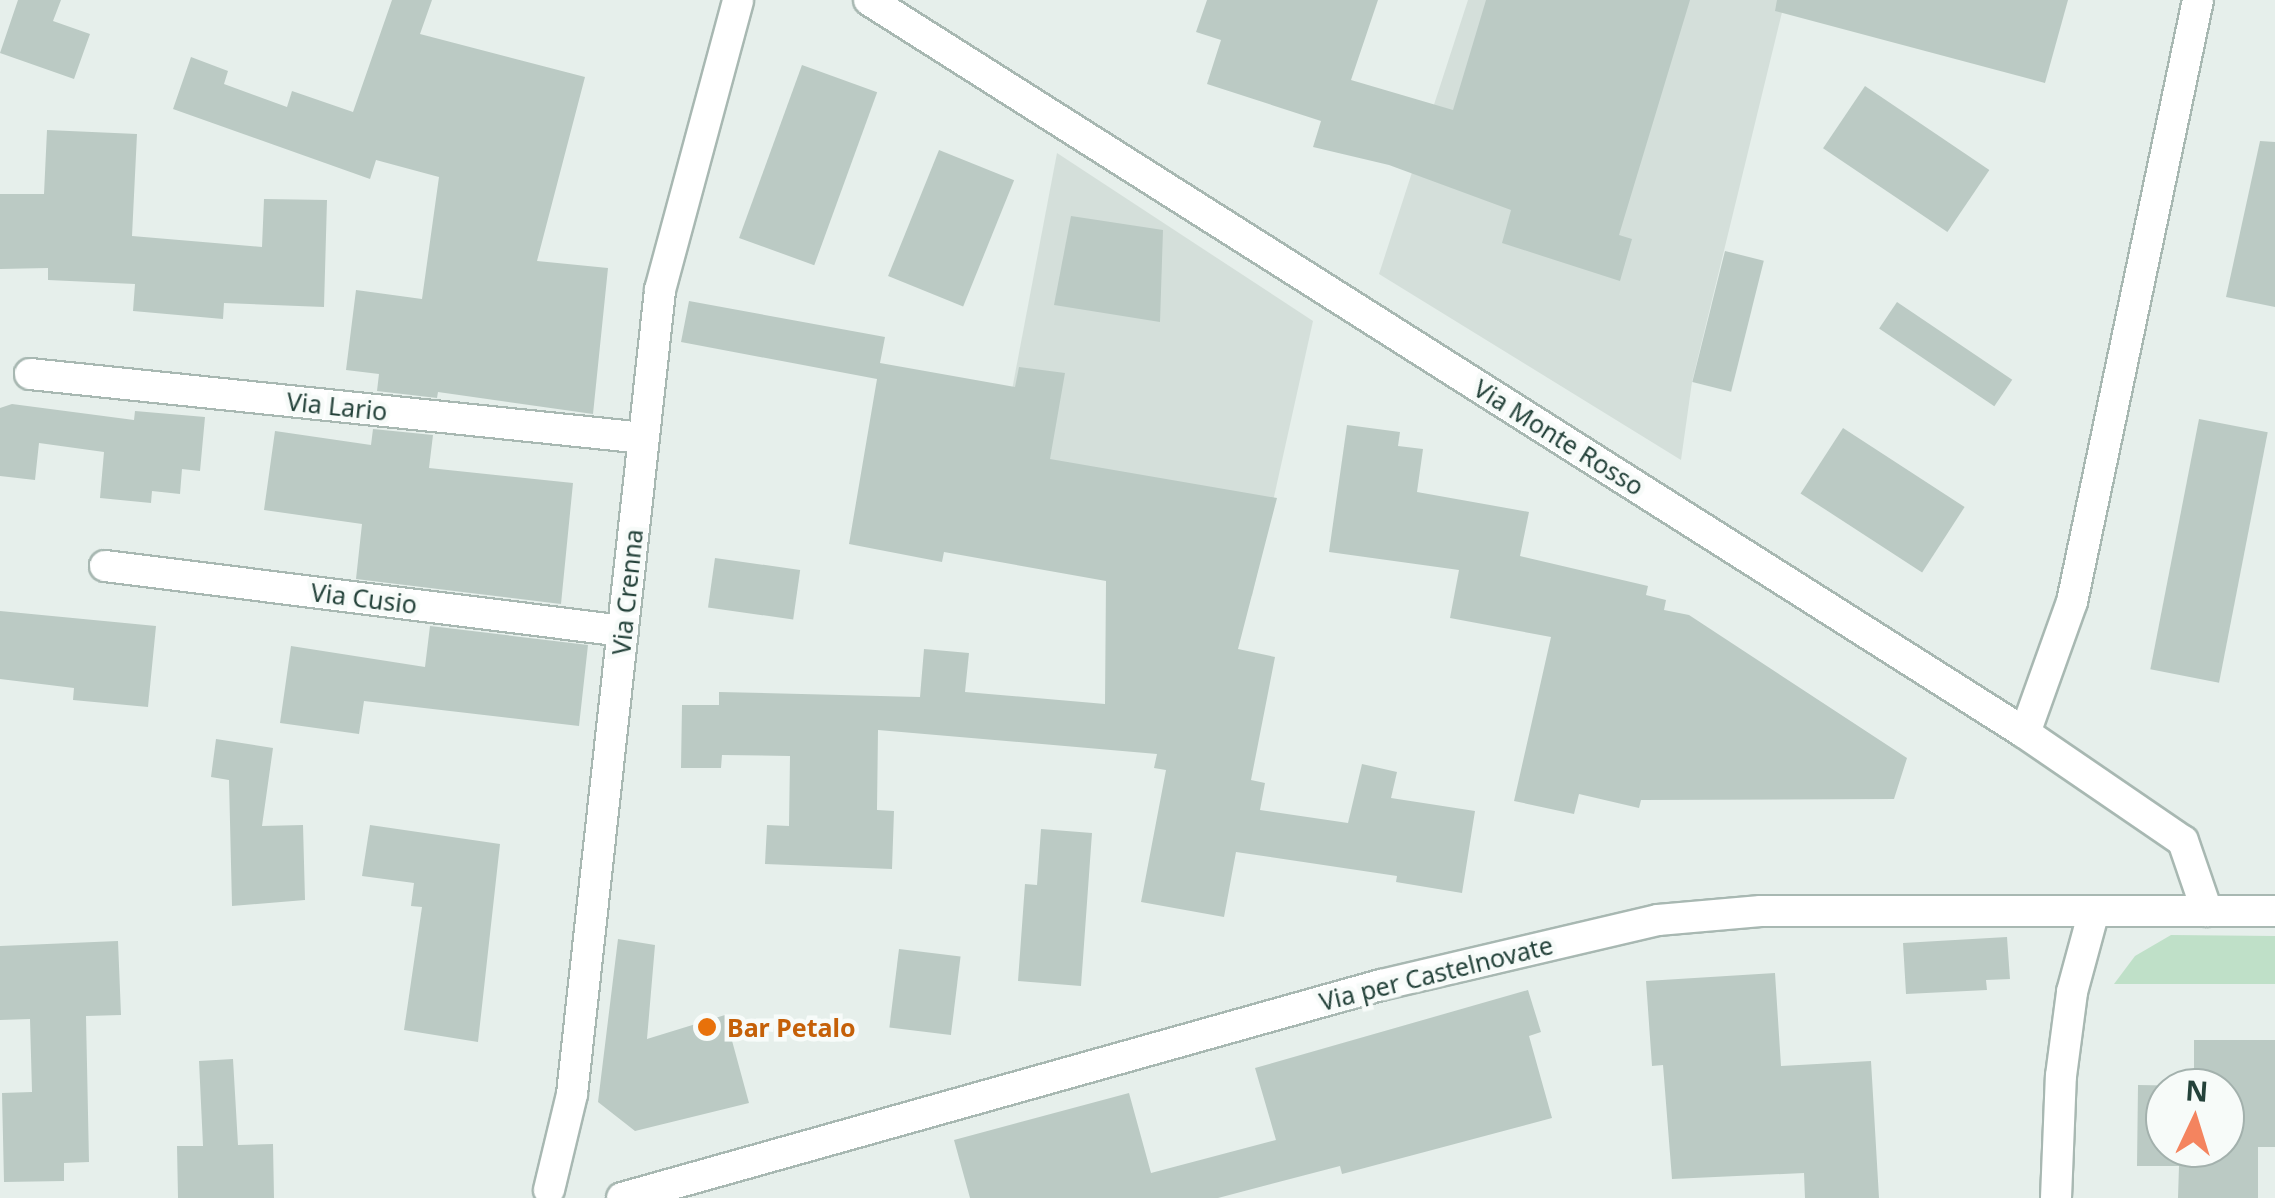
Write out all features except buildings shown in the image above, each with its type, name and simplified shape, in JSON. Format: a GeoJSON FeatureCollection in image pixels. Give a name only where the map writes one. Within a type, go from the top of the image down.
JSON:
{"type":"FeatureCollection","features":[{"type":"Feature","properties":{"kind":"street","name":"Via Crenna"},"geometry":{"type":"LineString","coordinates":[[549,1195],[572,1094],[660,290],[738,0]]}},
{"type":"Feature","properties":{"kind":"street","name":"Via Monte Rosso"},"geometry":{"type":"LineString","coordinates":[[869,0],[2025,733],[2183,842],[2207,910]]}},
{"type":"Feature","properties":{"kind":"street"},"geometry":{"type":"LineString","coordinates":[[2025,733],[2072,602],[2198,0]]}},
{"type":"Feature","properties":{"kind":"street","name":"Via Lario"},"geometry":{"type":"LineString","coordinates":[[30,374],[644,438]]}},
{"type":"Feature","properties":{"kind":"street","name":"Via Cusio"},"geometry":{"type":"LineString","coordinates":[[105,566],[623,631]]}},
{"type":"Feature","properties":{"kind":"street","name":"Via per Castelnovate"},"geometry":{"type":"LineString","coordinates":[[622,1198],[1381,985],[1658,920],[1761,911],[2275,911]]}},
{"type":"Feature","properties":{"kind":"street"},"geometry":{"type":"LineString","coordinates":[[2056,1198],[2063,1060],[2094,911]]}},
{"type":"Feature","properties":{"kind":"shaded area"},"geometry":{"type":"Polygon","coordinates":[[[1468,0],[1785,0],[1692,382],[1681,460],[1379,274],[1468,0]]]}},
{"type":"Feature","properties":{"kind":"shaded area"},"geometry":{"type":"Polygon","coordinates":[[[1057,153],[1313,321],[1252,596],[980,558],[1057,153]]]}},
{"type":"Feature","properties":{"kind":"green space"},"geometry":{"type":"Polygon","coordinates":[[[2171,935],[2275,936],[2275,984],[2114,984],[2135,956],[2171,935]]]}},
{"type":"Feature","properties":{"kind":"place","name":"Bar Petalo"},"geometry":{"type":"Point","coordinates":[707,1027]}}]}
